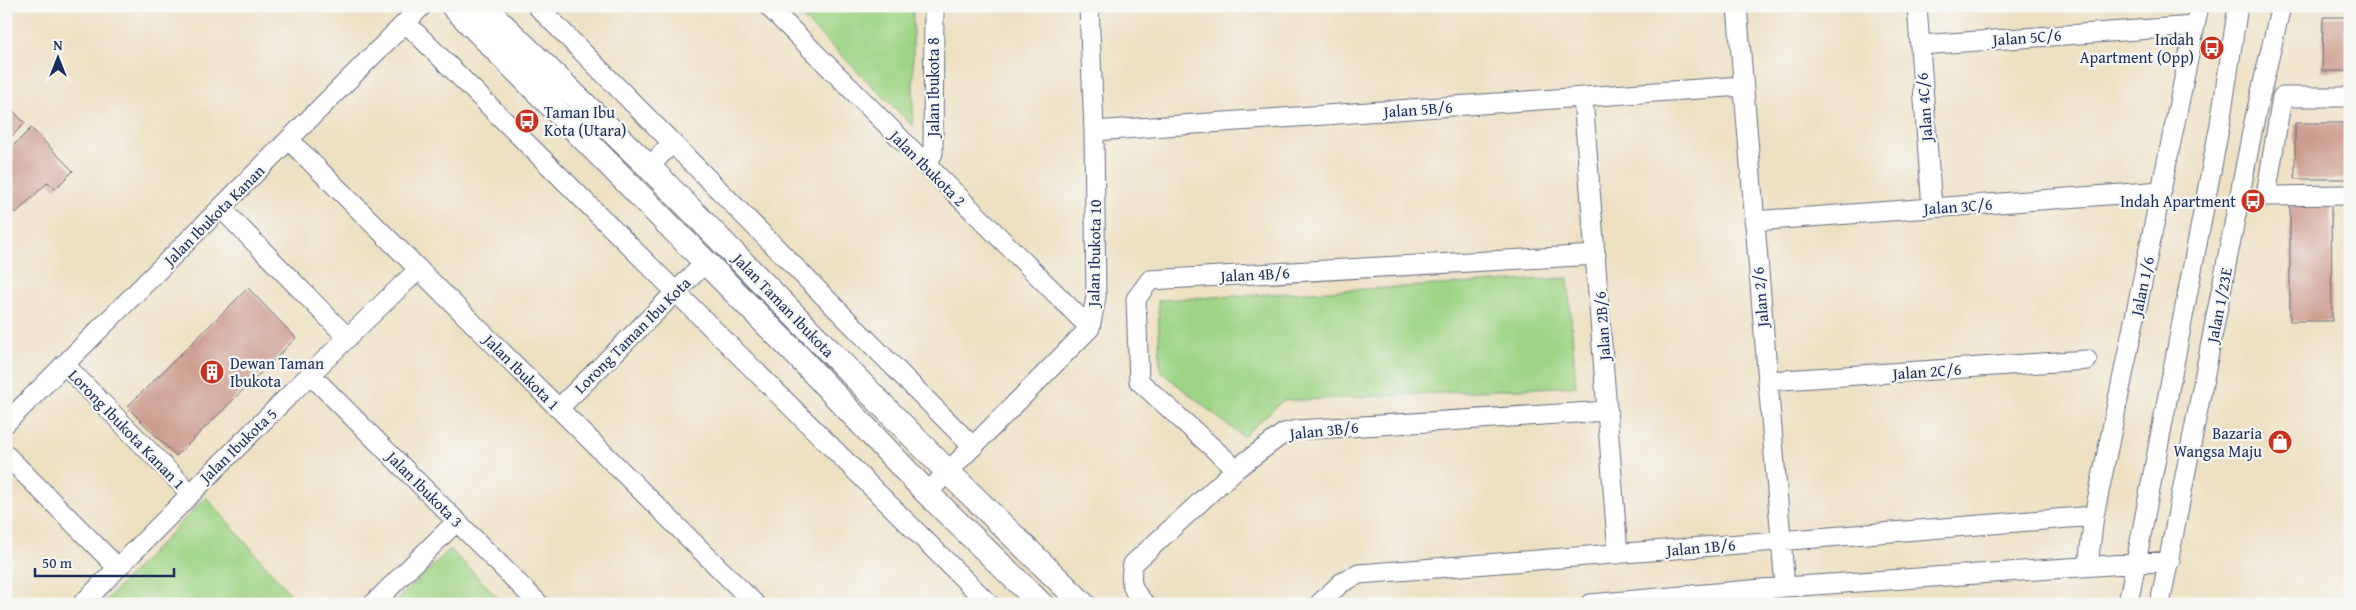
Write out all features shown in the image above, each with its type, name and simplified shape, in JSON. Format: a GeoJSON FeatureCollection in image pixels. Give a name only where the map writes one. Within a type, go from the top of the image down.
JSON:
{"type":"FeatureCollection","features":[{"type":"Feature","properties":{"kind":"main road","name":"Jalan Taman Ibukota"},"geometry":{"type":"LineString","coordinates":[[453,6],[706,263],[927,492],[1041,604]]}},
{"type":"Feature","properties":{"kind":"main road","name":"Jalan Taman Ibukota"},"geometry":{"type":"LineString","coordinates":[[484,6],[649,168],[948,472],[1083,604]]}},
{"type":"Feature","properties":{"kind":"street","name":"Jalan Ibukota Kanan"},"geometry":{"type":"LineString","coordinates":[[6,423],[422,6]]}},
{"type":"Feature","properties":{"kind":"street"},"geometry":{"type":"LineString","coordinates":[[537,6],[973,447]]}},
{"type":"Feature","properties":{"kind":"street","name":"Jalan Ibukota 2"},"geometry":{"type":"LineString","coordinates":[[768,6],[1090,328]]}},
{"type":"Feature","properties":{"kind":"street","name":"Jalan Ibukota 8"},"geometry":{"type":"LineString","coordinates":[[926,166],[933,153],[934,6]]}},
{"type":"Feature","properties":{"kind":"street","name":"Jalan Ibukota 10"},"geometry":{"type":"LineString","coordinates":[[927,492],[1090,328],[1096,297],[1094,131],[1089,6]]}},
{"type":"Feature","properties":{"kind":"street","name":"Jalan 2/6"},"geometry":{"type":"LineString","coordinates":[[1736,6],[1785,587]]}},
{"type":"Feature","properties":{"kind":"street","name":"Jalan 4C/6"},"geometry":{"type":"LineString","coordinates":[[1917,6],[1932,208]]}},
{"type":"Feature","properties":{"kind":"street","name":"Jalan 1/6"},"geometry":{"type":"LineString","coordinates":[[2088,565],[2094,516],[2199,6]]}},
{"type":"Feature","properties":{"kind":"street","name":"Jalan 1/23E"},"geometry":{"type":"LineString","coordinates":[[2128,604],[2220,124],[2238,6]]}},
{"type":"Feature","properties":{"kind":"street","name":"Jalan 1/23E"},"geometry":{"type":"LineString","coordinates":[[2160,604],[2170,561],[2252,131],[2281,6]]}},
{"type":"Feature","properties":{"kind":"street"},"geometry":{"type":"LineString","coordinates":[[406,23],[989,604]]}},
{"type":"Feature","properties":{"kind":"street","name":"Jalan 5C/6"},"geometry":{"type":"LineString","coordinates":[[1920,44],[2195,26]]}},
{"type":"Feature","properties":{"kind":"street","name":"Jalan 5B/6"},"geometry":{"type":"LineString","coordinates":[[1094,131],[1742,86]]}},
{"type":"Feature","properties":{"kind":"street"},"geometry":{"type":"LineString","coordinates":[[2350,97],[2282,97],[2266,196],[2350,195]]}},
{"type":"Feature","properties":{"kind":"street","name":"Jalan 2B/6"},"geometry":{"type":"LineString","coordinates":[[1583,98],[1618,554]]}},
{"type":"Feature","properties":{"kind":"street","name":"Jalan Ibukota 1"},"geometry":{"type":"LineString","coordinates":[[289,140],[755,604]]}},
{"type":"Feature","properties":{"kind":"street"},"geometry":{"type":"LineString","coordinates":[[649,168],[673,142]]}},
{"type":"Feature","properties":{"kind":"street","name":"Jalan 3C/6"},"geometry":{"type":"LineString","coordinates":[[1754,221],[2162,191]]}},
{"type":"Feature","properties":{"kind":"street"},"geometry":{"type":"LineString","coordinates":[[221,208],[347,337]]}},
{"type":"Feature","properties":{"kind":"street","name":"Jalan 4B/6"},"geometry":{"type":"LineString","coordinates":[[1236,469],[1139,381],[1136,299],[1150,280],[1596,255]]}},
{"type":"Feature","properties":{"kind":"street","name":"Lorong Taman Ibu Kota"},"geometry":{"type":"LineString","coordinates":[[559,408],[706,263]]}},
{"type":"Feature","properties":{"kind":"street","name":"Jalan Ibukota 5"},"geometry":{"type":"LineString","coordinates":[[82,604],[190,493],[347,337],[419,269]]}},
{"type":"Feature","properties":{"kind":"street","name":"Jalan 2C/6"},"geometry":{"type":"LineString","coordinates":[[1767,381],[2087,360]]}},
{"type":"Feature","properties":{"kind":"street","name":"Lorong Ibukota Kanan 1"},"geometry":{"type":"LineString","coordinates":[[64,364],[190,493]]}},
{"type":"Feature","properties":{"kind":"street","name":"Jalan Ibukota 3"},"geometry":{"type":"LineString","coordinates":[[311,374],[539,604]]}},
{"type":"Feature","properties":{"kind":"street","name":"Jalan 3B/6"},"geometry":{"type":"LineString","coordinates":[[1145,604],[1134,593],[1130,579],[1134,564],[1236,469],[1284,433],[1297,430],[1608,411]]}},
{"type":"Feature","properties":{"kind":"street"},"geometry":{"type":"LineString","coordinates":[[6,455],[118,568]]}},
{"type":"Feature","properties":{"kind":"street","name":"Jalan 1B/6"},"geometry":{"type":"LineString","coordinates":[[1319,604],[1341,583],[1359,574],[2094,516]]}},
{"type":"Feature","properties":{"kind":"street"},"geometry":{"type":"LineString","coordinates":[[373,604],[457,521]]}},
{"type":"Feature","properties":{"kind":"street"},"geometry":{"type":"LineString","coordinates":[[1590,604],[1785,587],[2088,565],[2170,561]]}},
{"type":"Feature","properties":{"kind":"green space"},"geometry":{"type":"Polygon","coordinates":[[[791,6],[913,6],[913,126],[791,6]]]}},
{"type":"Feature","properties":{"kind":"green space"},"geometry":{"type":"Polygon","coordinates":[[[1568,278],[1576,386],[1282,401],[1243,437],[1160,371],[1158,300],[1568,278]]]}},
{"type":"Feature","properties":{"kind":"green space"},"geometry":{"type":"Polygon","coordinates":[[[206,497],[299,604],[102,604],[206,497]]]}},
{"type":"Feature","properties":{"kind":"green space"},"geometry":{"type":"Polygon","coordinates":[[[450,549],[504,604],[393,604],[450,549]]]}},
{"type":"Feature","properties":{"kind":"building"},"geometry":{"type":"Polygon","coordinates":[[[2323,17],[2350,17],[2350,71],[2322,71],[2323,17]]]}},
{"type":"Feature","properties":{"kind":"building"},"geometry":{"type":"Polygon","coordinates":[[[6,104],[25,123],[7,141],[12,147],[31,128],[73,171],[55,189],[48,182],[16,213],[6,203],[6,104]]]}},
{"type":"Feature","properties":{"kind":"building"},"geometry":{"type":"Polygon","coordinates":[[[2295,123],[2350,123],[2350,179],[2295,179],[2295,123]]]}},
{"type":"Feature","properties":{"kind":"building"},"geometry":{"type":"Polygon","coordinates":[[[2290,204],[2331,204],[2332,321],[2290,321],[2290,204]]]}},
{"type":"Feature","properties":{"kind":"building","name":"Dewan Taman Ibukota"},"geometry":{"type":"Polygon","coordinates":[[[248,288],[296,338],[176,456],[127,407],[248,288]]]}},
{"type":"Feature","properties":{"kind":"place","name":"Indah Apartment (Opp)"},"geometry":{"type":"Point","coordinates":[2212,48]}},
{"type":"Feature","properties":{"kind":"place","name":"Taman Ibu Kota (Utara)"},"geometry":{"type":"Point","coordinates":[527,121]}},
{"type":"Feature","properties":{"kind":"place","name":"Indah Apartment"},"geometry":{"type":"Point","coordinates":[2253,201]}},
{"type":"Feature","properties":{"kind":"place","name":"Dewan Taman Ibukota"},"geometry":{"type":"Point","coordinates":[212,372]}},
{"type":"Feature","properties":{"kind":"place","name":"Bazaria Wangsa Maju"},"geometry":{"type":"Point","coordinates":[2280,442]}}]}
